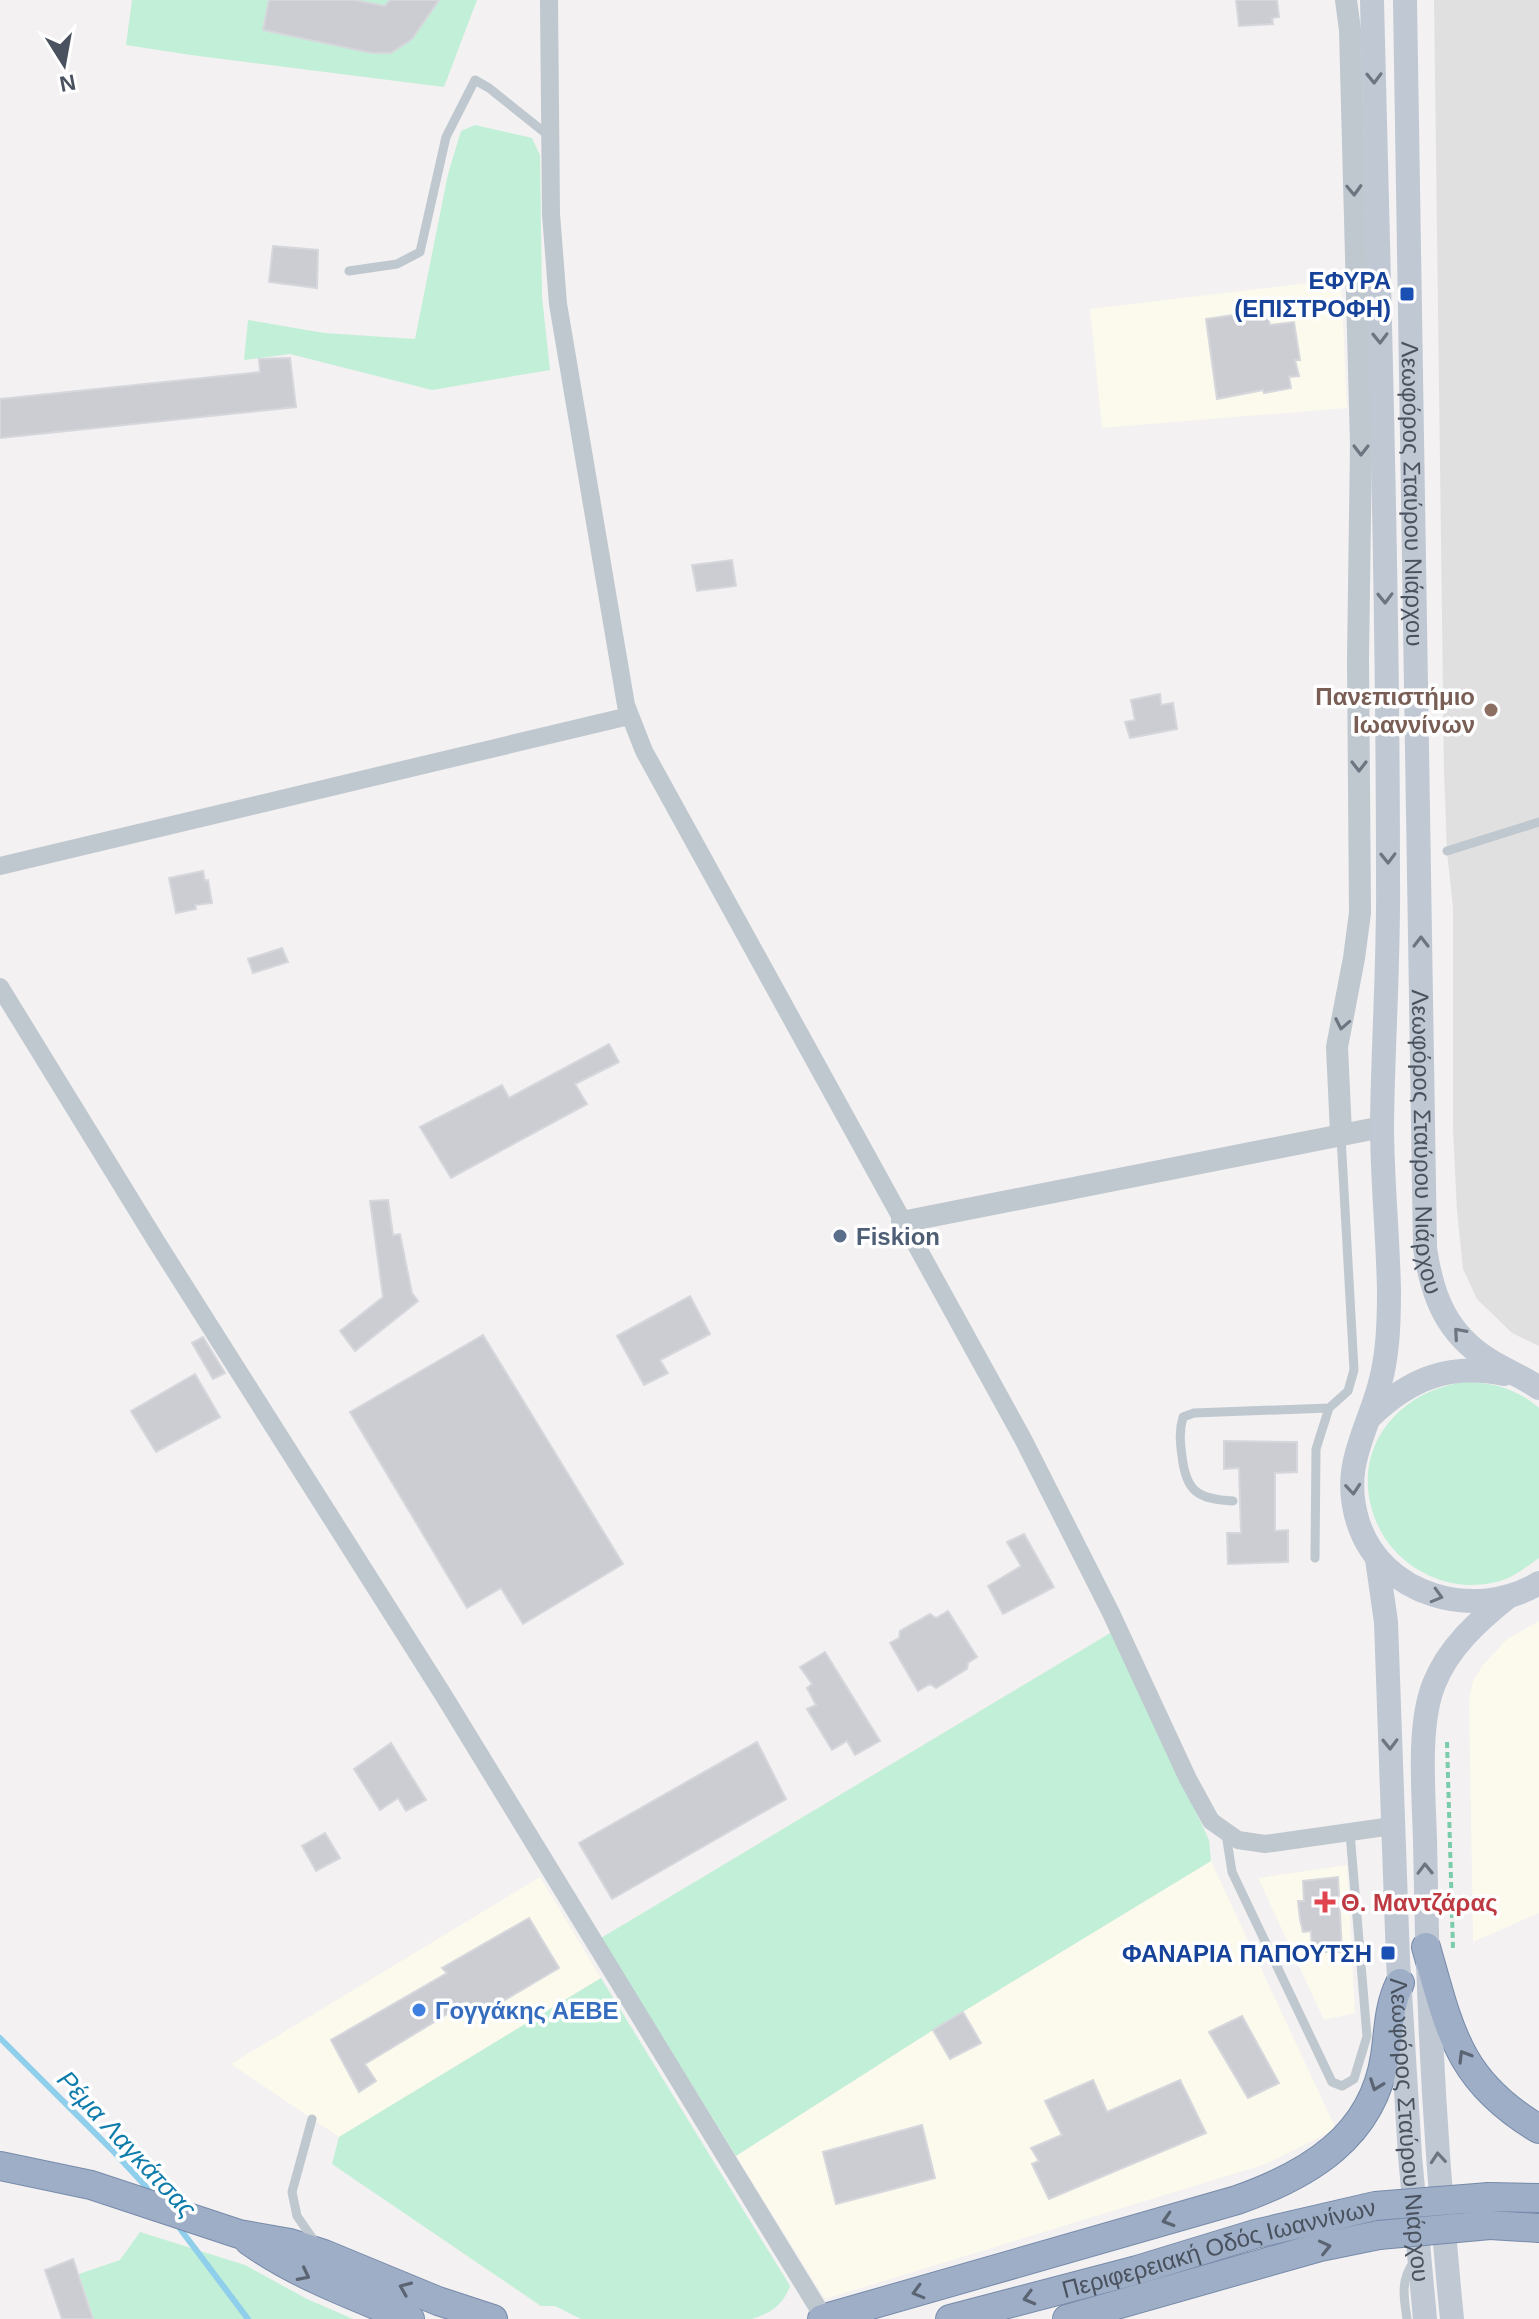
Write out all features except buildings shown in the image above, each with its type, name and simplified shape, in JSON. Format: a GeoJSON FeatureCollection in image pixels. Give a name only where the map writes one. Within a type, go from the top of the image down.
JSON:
{"type":"FeatureCollection","features":[{"type":"Feature","properties":{"kind":"highway"},"geometry":{"type":"LineString","coordinates":[[1426,1947],[1450,2032],[1466,2061],[1505,2106],[1539,2129]]}},
{"type":"Feature","properties":{"kind":"highway"},"geometry":{"type":"LineString","coordinates":[[823,2319],[1237,2200],[1308,2170],[1344,2139],[1368,2107],[1380,2077],[1389,2012],[1400,1983]]}},
{"type":"Feature","properties":{"kind":"highway"},"geometry":{"type":"LineString","coordinates":[[0,2166],[112,2191],[226,2229],[290,2243],[438,2301],[493,2319]]}},
{"type":"Feature","properties":{"kind":"highway","name":"Περιφερειακή Οδός Ιωαννίνων"},"geometry":{"type":"LineString","coordinates":[[1067,2319],[1320,2247],[1539,2198]]}},
{"type":"Feature","properties":{"kind":"highway","name":"Περιφερειακή Οδός Ιωαννίνων"},"geometry":{"type":"LineString","coordinates":[[950,2319],[1137,2270],[1255,2234],[1375,2206],[1490,2211],[1539,2228]]}},
{"type":"Feature","properties":{"kind":"highway"},"geometry":{"type":"LineString","coordinates":[[226,2229],[294,2270],[410,2319]]}},
{"type":"Feature","properties":{"kind":"main road","name":"Λεωφόρος Σταύρου Νιάρχου"},"geometry":{"type":"LineString","coordinates":[[1372,0],[1389,883],[1382,1127],[1389,1313],[1384,1365],[1354,1457],[1352,1488],[1361,1531],[1377,1559],[1383,1590],[1400,1983],[1425,2319]]}},
{"type":"Feature","properties":{"kind":"main road","name":"Λεωφόρος Σταύρου Νιάρχου"},"geometry":{"type":"LineString","coordinates":[[1405,0],[1425,1248],[1435,1297],[1446,1318],[1487,1359],[1531,1383]]}},
{"type":"Feature","properties":{"kind":"main road","name":"Λεωφόρος Σταύρου Νιάρχου"},"geometry":{"type":"LineString","coordinates":[[1369,1417],[1391,1397],[1437,1374],[1462,1369],[1487,1371],[1531,1383]]}},
{"type":"Feature","properties":{"kind":"main road","name":"Λεωφόρος Σταύρου Νιάρχου"},"geometry":{"type":"LineString","coordinates":[[1377,1559],[1401,1580],[1426,1593],[1453,1600],[1508,1597],[1539,1583]]}},
{"type":"Feature","properties":{"kind":"main road","name":"Λεωφόρος Σταύρου Νιάρχου"},"geometry":{"type":"LineString","coordinates":[[1452,2319],[1433,2100],[1426,1947],[1424,1722],[1439,1674],[1463,1638],[1508,1597]]}},
{"type":"Feature","properties":{"kind":"street"},"geometry":{"type":"LineString","coordinates":[[549,0],[551,214],[558,304],[629,716],[669,800],[1023,1439],[1211,1821],[1238,1840],[1265,1844],[1392,1826]]}},
{"type":"Feature","properties":{"kind":"street"},"geometry":{"type":"LineString","coordinates":[[1341,1133],[1337,1047],[1360,913],[1358,660],[1361,444],[1350,30],[1346,0]]}},
{"type":"Feature","properties":{"kind":"street"},"geometry":{"type":"LineString","coordinates":[[0,866],[629,716]]}},
{"type":"Feature","properties":{"kind":"street"},"geometry":{"type":"LineString","coordinates":[[0,987],[156,1241],[444,1696],[823,2319]]}},
{"type":"Feature","properties":{"kind":"street"},"geometry":{"type":"LineString","coordinates":[[902,1222],[1382,1127]]}},
{"type":"Feature","properties":{"kind":"lane"},"geometry":{"type":"LineString","coordinates":[[349,271],[397,264],[420,252],[446,137],[475,80],[549,136]]}},
{"type":"Feature","properties":{"kind":"lane"},"geometry":{"type":"LineString","coordinates":[[1447,851],[1539,822]]}},
{"type":"Feature","properties":{"kind":"lane"},"geometry":{"type":"LineString","coordinates":[[1315,1558],[1316,1449],[1329,1408],[1348,1391],[1354,1370],[1341,1133]]}},
{"type":"Feature","properties":{"kind":"lane"},"geometry":{"type":"LineString","coordinates":[[1233,1501],[1216,1500],[1197,1493],[1184,1476],[1179,1431],[1183,1417],[1194,1413],[1329,1408]]}},
{"type":"Feature","properties":{"kind":"lane"},"geometry":{"type":"LineString","coordinates":[[1226,1834],[1232,1872],[1332,2082],[1342,2086],[1354,2079],[1367,2036],[1350,1833]]}},
{"type":"Feature","properties":{"kind":"lane"},"geometry":{"type":"LineString","coordinates":[[312,2119],[292,2192],[297,2216],[324,2254]]}},
{"type":"Feature","properties":{"kind":"lane"},"geometry":{"type":"LineString","coordinates":[[1407,2319],[1403,2292],[1405,2276],[1419,2257]]}},
{"type":"Feature","properties":{"kind":"path"},"geometry":{"type":"LineString","coordinates":[[1447,1738],[1453,1958]]}},
{"type":"Feature","properties":{"kind":"shaded area","name":"Πανεπιστήμιο Ιωαννίνων"},"geometry":{"type":"Polygon","coordinates":[[[1434,0],[1539,0],[1539,1346],[1512,1333],[1477,1299],[1463,1269],[1457,1211],[1453,1129],[1453,907],[1444,772],[1434,0]]]}},
{"type":"Feature","properties":{"kind":"shaded area"},"geometry":{"type":"Polygon","coordinates":[[[1341,279],[1347,408],[1102,428],[1090,309],[1341,279]]]}},
{"type":"Feature","properties":{"kind":"shaded area"},"geometry":{"type":"Polygon","coordinates":[[[1539,1621],[1539,1913],[1473,1942],[1469,1700],[1473,1681],[1483,1665],[1507,1639],[1539,1621]]]}},
{"type":"Feature","properties":{"kind":"shaded area"},"geometry":{"type":"Polygon","coordinates":[[[1211,1861],[1336,2129],[1266,2164],[825,2299],[736,2156],[933,2030],[1211,1861]]]}},
{"type":"Feature","properties":{"kind":"shaded area"},"geometry":{"type":"Polygon","coordinates":[[[1347,1865],[1355,2013],[1324,2020],[1258,1878],[1347,1865]]]}},
{"type":"Feature","properties":{"kind":"shaded area"},"geometry":{"type":"Polygon","coordinates":[[[540,1877],[601,1978],[339,2137],[231,2064],[540,1877]]]}},
{"type":"Feature","properties":{"kind":"green space"},"geometry":{"type":"Polygon","coordinates":[[[132,0],[477,0],[444,87],[126,45],[132,0]]]}},
{"type":"Feature","properties":{"kind":"green space"},"geometry":{"type":"Polygon","coordinates":[[[475,125],[532,138],[540,155],[542,297],[550,370],[432,390],[290,354],[244,360],[248,320],[324,333],[415,339],[448,174],[461,131],[475,125]]]}},
{"type":"Feature","properties":{"kind":"green space"},"geometry":{"type":"Polygon","coordinates":[[[1468,1382],[1506,1389],[1523,1396],[1539,1408],[1539,1558],[1508,1578],[1489,1584],[1449,1582],[1413,1567],[1385,1539],[1369,1495],[1368,1471],[1374,1448],[1385,1428],[1401,1410],[1420,1396],[1468,1382]]]}},
{"type":"Feature","properties":{"kind":"green space"},"geometry":{"type":"Polygon","coordinates":[[[1112,1632],[1209,1840],[1211,1861],[933,2030],[736,2156],[601,1938],[1112,1632]]]}},
{"type":"Feature","properties":{"kind":"green space"},"geometry":{"type":"Polygon","coordinates":[[[601,1978],[790,2286],[780,2303],[765,2314],[752,2319],[581,2319],[555,2306],[541,2306],[332,2164],[339,2137],[601,1978]]]}},
{"type":"Feature","properties":{"kind":"green space"},"geometry":{"type":"Polygon","coordinates":[[[140,2232],[245,2265],[307,2299],[353,2319],[94,2319],[79,2274],[120,2260],[140,2232]]]}},
{"type":"Feature","properties":{"kind":"waterway","name":"Ρέμα Λαγκάτσας"},"geometry":{"type":"LineString","coordinates":[[0,2038],[151,2192]]}},
{"type":"Feature","properties":{"kind":"waterway","name":"Ρέμα Λαγκάτσας"},"geometry":{"type":"LineString","coordinates":[[178,2226],[248,2319]]}},
{"type":"Feature","properties":{"kind":"place","name":"ΕΦΥΡΑ (ΕΠΙΣΤΡΟΦΗ)"},"geometry":{"type":"Point","coordinates":[1407,294]}},
{"type":"Feature","properties":{"kind":"place","name":"Πανεπιστήμιο Ιωαννίνων"},"geometry":{"type":"Point","coordinates":[1491,710]}},
{"type":"Feature","properties":{"kind":"place","name":"Fiskion"},"geometry":{"type":"Point","coordinates":[840,1236]}},
{"type":"Feature","properties":{"kind":"place","name":"Θ. Μαντζάρας"},"geometry":{"type":"Point","coordinates":[1325,1902]}},
{"type":"Feature","properties":{"kind":"place","name":"ΦΑΝΑΡΙΑ ΠΑΠΟΥΤΣΗ"},"geometry":{"type":"Point","coordinates":[1388,1953]}},
{"type":"Feature","properties":{"kind":"place","name":"Γογγάκης ΑΕΒΕ"},"geometry":{"type":"Point","coordinates":[419,2010]}}]}
